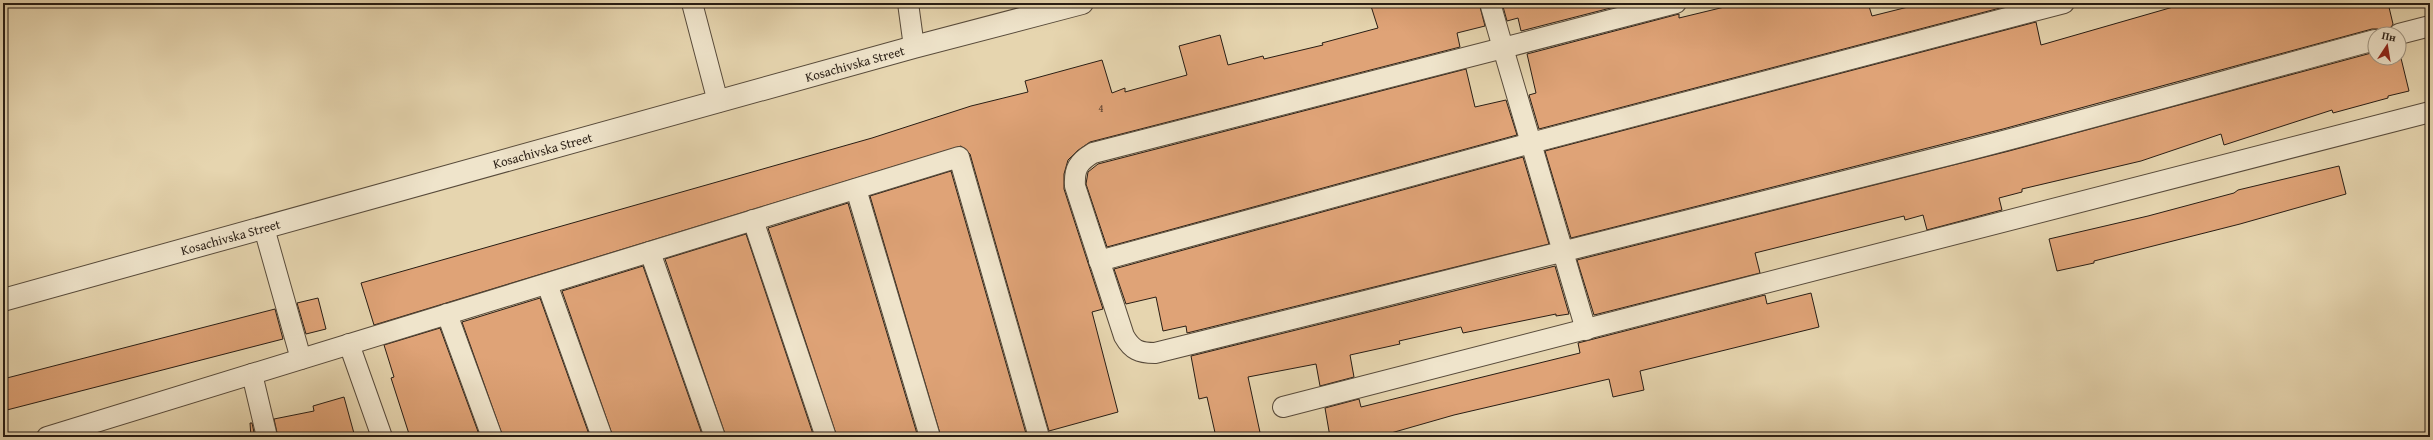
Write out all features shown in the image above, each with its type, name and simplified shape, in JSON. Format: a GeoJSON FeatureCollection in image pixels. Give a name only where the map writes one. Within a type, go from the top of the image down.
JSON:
{"type":"FeatureCollection","features":[{"type":"Feature","properties":{"kind":"street","name":"Kosachivska Street"},"geometry":{"type":"LineString","coordinates":[[3,300],[914,47],[1082,3]]}},
{"type":"Feature","properties":{"kind":"lane"},"geometry":{"type":"LineString","coordinates":[[692,3],[718,102]]}},
{"type":"Feature","properties":{"kind":"lane"},"geometry":{"type":"LineString","coordinates":[[908,3],[914,47]]}},
{"type":"Feature","properties":{"kind":"lane"},"geometry":{"type":"LineString","coordinates":[[1490,3],[1586,330]]}},
{"type":"Feature","properties":{"kind":"lane"},"geometry":{"type":"LineString","coordinates":[[1676,3],[1093,153],[1081,160],[1074,172],[1075,186],[1124,336],[1130,347],[1142,353],[1154,353],[1956,153],[2367,42]]}},
{"type":"Feature","properties":{"kind":"lane"},"geometry":{"type":"LineString","coordinates":[[1099,261],[1531,143],[2064,3]]}},
{"type":"Feature","properties":{"kind":"lane"},"geometry":{"type":"LineString","coordinates":[[2407,32],[2430,26]]}},
{"type":"Feature","properties":{"kind":"lane"},"geometry":{"type":"LineString","coordinates":[[1283,408],[2430,112]]}},
{"type":"Feature","properties":{"kind":"lane"},"geometry":{"type":"LineString","coordinates":[[47,437],[959,157],[1039,437]]}},
{"type":"Feature","properties":{"kind":"lane"},"geometry":{"type":"LineString","coordinates":[[856,189],[930,437]]}},
{"type":"Feature","properties":{"kind":"lane"},"geometry":{"type":"LineString","coordinates":[[753,220],[826,437]]}},
{"type":"Feature","properties":{"kind":"lane"},"geometry":{"type":"LineString","coordinates":[[264,228],[301,359]]}},
{"type":"Feature","properties":{"kind":"lane"},"geometry":{"type":"LineString","coordinates":[[650,252],[715,437]]}},
{"type":"Feature","properties":{"kind":"lane"},"geometry":{"type":"LineString","coordinates":[[547,284],[602,437]]}},
{"type":"Feature","properties":{"kind":"lane"},"geometry":{"type":"LineString","coordinates":[[447,314],[492,437]]}},
{"type":"Feature","properties":{"kind":"lane"},"geometry":{"type":"LineString","coordinates":[[349,344],[382,437]]}},
{"type":"Feature","properties":{"kind":"lane"},"geometry":{"type":"LineString","coordinates":[[252,374],[267,437]]}},
{"type":"Feature","properties":{"kind":"building"},"geometry":{"type":"Polygon","coordinates":[[[1370,3],[1479,3],[1485,26],[1457,33],[1460,47],[1090,142],[1077,151],[1068,160],[1064,174],[1064,189],[1103,309],[1092,312],[1118,412],[1049,431],[970,154],[961,146],[374,325],[361,283],[872,138],[971,106],[1028,92],[1025,81],[1102,60],[1112,93],[1125,88],[1125,92],[1187,75],[1179,46],[1220,35],[1228,65],[1263,56],[1264,59],[1323,45],[1322,43],[1378,28],[1370,3]]]}},
{"type":"Feature","properties":{"kind":"building"},"geometry":{"type":"Polygon","coordinates":[[[1502,3],[1630,3],[1521,31],[1518,18],[1507,21],[1502,3]]]}},
{"type":"Feature","properties":{"kind":"building"},"geometry":{"type":"Polygon","coordinates":[[[1741,3],[1868,3],[1872,16],[1924,3],[2019,3],[1539,129],[1529,95],[1536,93],[1527,54],[1679,14],[1679,18],[1741,3]]]}},
{"type":"Feature","properties":{"kind":"building"},"geometry":{"type":"Polygon","coordinates":[[[2187,3],[2388,3],[2393,24],[2392,26],[2367,26],[2367,30],[2003,129],[1571,238],[1545,151],[2036,22],[2041,45],[2187,3]]]}},
{"type":"Feature","properties":{"kind":"building"},"geometry":{"type":"Polygon","coordinates":[[[2367,54],[2367,66],[2403,66],[2409,91],[2333,113],[2332,110],[2224,145],[2221,134],[2141,161],[2022,189],[2022,192],[1999,198],[2002,210],[1927,230],[1923,215],[1905,220],[1904,216],[1755,253],[1760,273],[1594,315],[1577,260],[2009,151],[2367,54]]]}},
{"type":"Feature","properties":{"kind":"building"},"geometry":{"type":"Polygon","coordinates":[[[1466,69],[1475,107],[1506,100],[1517,135],[1107,247],[1086,184],[1088,172],[1098,164],[1466,69]]]}},
{"type":"Feature","properties":{"kind":"building"},"geometry":{"type":"Polygon","coordinates":[[[1523,157],[1549,244],[1187,333],[1186,326],[1163,331],[1156,297],[1126,304],[1114,269],[1523,157]]]}},
{"type":"Feature","properties":{"kind":"building"},"geometry":{"type":"Polygon","coordinates":[[[2339,166],[2346,194],[2240,224],[2094,261],[2094,263],[2057,271],[2049,239],[2148,216],[2234,193],[2238,190],[2339,166]]]}},
{"type":"Feature","properties":{"kind":"building"},"geometry":{"type":"Polygon","coordinates":[[[951,171],[1027,437],[941,437],[870,196],[951,171]]]}},
{"type":"Feature","properties":{"kind":"building"},"geometry":{"type":"Polygon","coordinates":[[[848,203],[918,437],[837,437],[768,228],[848,203]]]}},
{"type":"Feature","properties":{"kind":"building"},"geometry":{"type":"Polygon","coordinates":[[[746,234],[814,437],[726,437],[665,259],[746,234]]]}},
{"type":"Feature","properties":{"kind":"building"},"geometry":{"type":"Polygon","coordinates":[[[643,266],[703,437],[613,437],[562,291],[643,266]]]}},
{"type":"Feature","properties":{"kind":"building"},"geometry":{"type":"Polygon","coordinates":[[[1555,266],[1569,314],[1556,316],[1556,314],[1463,333],[1461,327],[1399,341],[1400,344],[1350,355],[1354,377],[1320,386],[1316,364],[1248,377],[1261,437],[1216,437],[1207,397],[1199,399],[1191,356],[1555,266]]]}},
{"type":"Feature","properties":{"kind":"building"},"geometry":{"type":"Polygon","coordinates":[[[1811,293],[1819,327],[1640,371],[1644,390],[1613,397],[1609,379],[1454,415],[1377,437],[1330,437],[1325,408],[1359,399],[1361,407],[1580,353],[1578,343],[1765,295],[1767,304],[1811,293]]]}},
{"type":"Feature","properties":{"kind":"building"},"geometry":{"type":"Polygon","coordinates":[[[318,298],[326,329],[306,334],[297,303],[318,298]]]}},
{"type":"Feature","properties":{"kind":"building"},"geometry":{"type":"Polygon","coordinates":[[[540,298],[590,437],[503,437],[462,322],[540,298]]]}},
{"type":"Feature","properties":{"kind":"building"},"geometry":{"type":"Polygon","coordinates":[[[275,309],[283,339],[3,411],[3,379],[275,309]]]}},
{"type":"Feature","properties":{"kind":"building"},"geometry":{"type":"Polygon","coordinates":[[[440,328],[480,437],[410,437],[391,378],[394,377],[384,345],[440,328]]]}},
{"type":"Feature","properties":{"kind":"building"},"geometry":{"type":"Polygon","coordinates":[[[344,397],[355,437],[278,437],[274,419],[314,411],[313,406],[344,397]]]}},
{"type":"Feature","properties":{"kind":"building"},"geometry":{"type":"Polygon","coordinates":[[[250,423],[252,423],[255,437],[251,437],[250,423]]]}}]}
